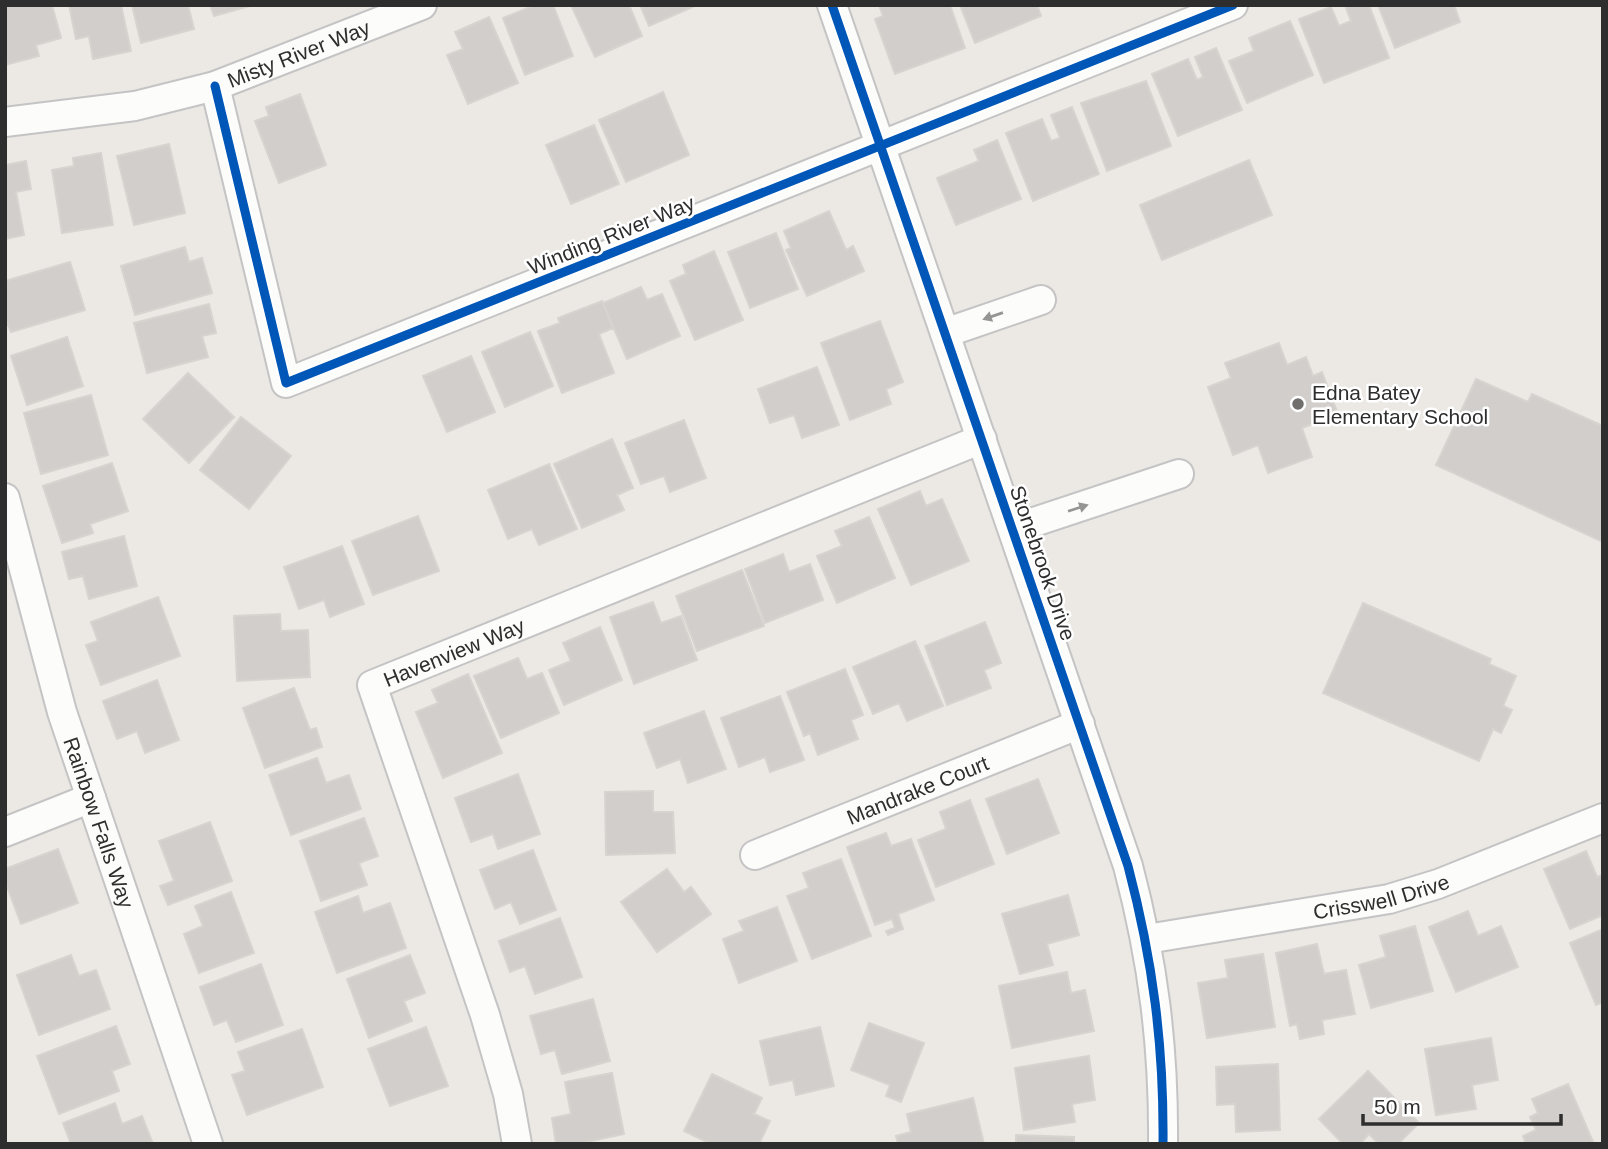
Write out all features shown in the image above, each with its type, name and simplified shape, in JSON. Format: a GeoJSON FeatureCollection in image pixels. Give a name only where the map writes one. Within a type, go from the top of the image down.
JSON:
{"type":"FeatureCollection","features":[{"type":"Feature","properties":{"kind":"street","name":"Misty River Way"},"geometry":{"type":"LineString","coordinates":[[5,122],[135,106],[215,86],[422,5]]}},
{"type":"Feature","properties":{"kind":"street","name":"Stonebrook Drive"},"geometry":{"type":"LineString","coordinates":[[832,5],[1128,866],[1147,939],[1158,1010],[1163,1083],[1163,1144]]}},
{"type":"Feature","properties":{"kind":"street","name":"Winding River Way"},"geometry":{"type":"LineString","coordinates":[[215,86],[286,383],[1233,5]]}},
{"type":"Feature","properties":{"kind":"street"},"geometry":{"type":"LineString","coordinates":[[945,333],[1041,300]]}},
{"type":"Feature","properties":{"kind":"street","name":"Havenview Way"},"geometry":{"type":"LineString","coordinates":[[517,1144],[508,1094],[485,1015],[372,685],[982,439]]}},
{"type":"Feature","properties":{"kind":"street"},"geometry":{"type":"LineString","coordinates":[[1013,529],[1179,474]]}},
{"type":"Feature","properties":{"kind":"street","name":"Rainbow Falls Way"},"geometry":{"type":"LineString","coordinates":[[5,498],[28,591],[91,798],[208,1144]]}},
{"type":"Feature","properties":{"kind":"street","name":"Mandrake Court"},"geometry":{"type":"LineString","coordinates":[[755,855],[1080,724]]}},
{"type":"Feature","properties":{"kind":"street"},"geometry":{"type":"LineString","coordinates":[[5,832],[91,798]]}},
{"type":"Feature","properties":{"kind":"street","name":"Crisswell Drive"},"geometry":{"type":"LineString","coordinates":[[1147,939],[1389,899],[1438,884],[1603,818]]}},
{"type":"Feature","properties":{"kind":"building"},"geometry":{"type":"Polygon","coordinates":[[[5,5],[52,5],[61,38],[36,45],[39,56],[5,65],[5,5]]]}},
{"type":"Feature","properties":{"kind":"building"},"geometry":{"type":"Polygon","coordinates":[[[69,5],[121,5],[131,51],[93,59],[89,36],[76,39],[69,5]]]}},
{"type":"Feature","properties":{"kind":"building"},"geometry":{"type":"Polygon","coordinates":[[[132,5],[188,5],[194,29],[141,43],[132,5]]]}},
{"type":"Feature","properties":{"kind":"building"},"geometry":{"type":"Polygon","coordinates":[[[210,5],[253,5],[214,16],[210,5]]]}},
{"type":"Feature","properties":{"kind":"building"},"geometry":{"type":"Polygon","coordinates":[[[535,5],[553,5],[573,56],[525,75],[503,18],[535,5]]]}},
{"type":"Feature","properties":{"kind":"building"},"geometry":{"type":"Polygon","coordinates":[[[571,5],[629,5],[642,36],[595,57],[571,5]]]}},
{"type":"Feature","properties":{"kind":"building"},"geometry":{"type":"Polygon","coordinates":[[[640,5],[697,5],[649,26],[640,5]]]}},
{"type":"Feature","properties":{"kind":"building"},"geometry":{"type":"Polygon","coordinates":[[[879,5],[950,5],[965,48],[895,74],[875,19],[883,16],[879,5]]]}},
{"type":"Feature","properties":{"kind":"building"},"geometry":{"type":"Polygon","coordinates":[[[960,5],[1037,5],[1041,16],[975,43],[960,5]]]}},
{"type":"Feature","properties":{"kind":"building"},"geometry":{"type":"Polygon","coordinates":[[[1345,5],[1369,5],[1389,58],[1324,83],[1299,19],[1331,7],[1339,26],[1351,21],[1345,5]]]}},
{"type":"Feature","properties":{"kind":"building"},"geometry":{"type":"Polygon","coordinates":[[[1378,5],[1454,5],[1460,22],[1395,48],[1378,5]]]}},
{"type":"Feature","properties":{"kind":"building"},"geometry":{"type":"Polygon","coordinates":[[[489,17],[518,83],[468,104],[447,55],[463,49],[455,32],[489,17]]]}},
{"type":"Feature","properties":{"kind":"building"},"geometry":{"type":"Polygon","coordinates":[[[1290,21],[1313,75],[1247,103],[1229,61],[1254,51],[1249,38],[1290,21]]]}},
{"type":"Feature","properties":{"kind":"building"},"geometry":{"type":"Polygon","coordinates":[[[1216,48],[1242,110],[1178,136],[1152,74],[1188,59],[1197,80],[1203,77],[1195,57],[1216,48]]]}},
{"type":"Feature","properties":{"kind":"building"},"geometry":{"type":"Polygon","coordinates":[[[1146,81],[1171,146],[1107,171],[1081,103],[1146,81]]]}},
{"type":"Feature","properties":{"kind":"building"},"geometry":{"type":"Polygon","coordinates":[[[663,92],[689,155],[626,182],[599,120],[663,92]]]}},
{"type":"Feature","properties":{"kind":"building"},"geometry":{"type":"Polygon","coordinates":[[[300,94],[326,165],[279,183],[255,121],[269,116],[266,107],[300,94]]]}},
{"type":"Feature","properties":{"kind":"building"},"geometry":{"type":"Polygon","coordinates":[[[1072,107],[1099,174],[1033,201],[1006,133],[1042,119],[1051,141],[1060,138],[1051,115],[1072,107]]]}},
{"type":"Feature","properties":{"kind":"building"},"geometry":{"type":"Polygon","coordinates":[[[594,125],[619,184],[571,204],[546,145],[594,125]]]}},
{"type":"Feature","properties":{"kind":"building"},"geometry":{"type":"Polygon","coordinates":[[[997,140],[1021,199],[956,225],[937,178],[979,161],[974,150],[997,140]]]}},
{"type":"Feature","properties":{"kind":"building"},"geometry":{"type":"Polygon","coordinates":[[[169,144],[185,213],[134,225],[117,156],[169,144]]]}},
{"type":"Feature","properties":{"kind":"building"},"geometry":{"type":"Polygon","coordinates":[[[101,153],[113,225],[62,233],[52,170],[74,166],[73,158],[101,153]]]}},
{"type":"Feature","properties":{"kind":"building"},"geometry":{"type":"Polygon","coordinates":[[[1249,160],[1272,215],[1162,260],[1140,205],[1249,160]]]}},
{"type":"Feature","properties":{"kind":"building"},"geometry":{"type":"Polygon","coordinates":[[[26,161],[31,189],[16,192],[24,235],[5,239],[5,165],[26,161]]]}},
{"type":"Feature","properties":{"kind":"building"},"geometry":{"type":"Polygon","coordinates":[[[829,211],[846,250],[853,246],[864,271],[807,296],[786,250],[791,248],[784,231],[829,211]]]}},
{"type":"Feature","properties":{"kind":"building"},"geometry":{"type":"Polygon","coordinates":[[[776,233],[798,289],[750,308],[728,252],[776,233]]]}},
{"type":"Feature","properties":{"kind":"building"},"geometry":{"type":"Polygon","coordinates":[[[185,247],[189,262],[202,258],[212,293],[135,315],[121,266],[185,247]]]}},
{"type":"Feature","properties":{"kind":"building"},"geometry":{"type":"Polygon","coordinates":[[[714,251],[743,320],[695,340],[670,281],[686,274],[683,265],[714,251]]]}},
{"type":"Feature","properties":{"kind":"building"},"geometry":{"type":"Polygon","coordinates":[[[70,262],[85,310],[11,332],[5,318],[5,281],[70,262]]]}},
{"type":"Feature","properties":{"kind":"building"},"geometry":{"type":"Polygon","coordinates":[[[641,287],[647,300],[662,294],[680,336],[627,359],[603,303],[641,287]]]}},
{"type":"Feature","properties":{"kind":"building"},"geometry":{"type":"Polygon","coordinates":[[[602,301],[613,328],[599,334],[614,373],[562,393],[538,331],[560,323],[558,318],[602,301]]]}},
{"type":"Feature","properties":{"kind":"building"},"geometry":{"type":"Polygon","coordinates":[[[209,304],[216,333],[202,336],[208,357],[147,373],[134,323],[209,304]]]}},
{"type":"Feature","properties":{"kind":"building"},"geometry":{"type":"Polygon","coordinates":[[[880,321],[903,382],[886,389],[891,404],[850,420],[821,343],[880,321]]]}},
{"type":"Feature","properties":{"kind":"building"},"geometry":{"type":"Polygon","coordinates":[[[530,332],[553,386],[505,407],[482,352],[530,332]]]}},
{"type":"Feature","properties":{"kind":"building"},"geometry":{"type":"Polygon","coordinates":[[[67,337],[83,386],[27,405],[11,356],[67,337]]]}},
{"type":"Feature","properties":{"kind":"building"},"geometry":{"type":"Polygon","coordinates":[[[1279,343],[1287,365],[1306,357],[1313,376],[1322,372],[1338,414],[1302,428],[1312,457],[1268,473],[1258,445],[1233,455],[1208,387],[1231,378],[1225,363],[1279,343]]]}},
{"type":"Feature","properties":{"kind":"building"},"geometry":{"type":"Polygon","coordinates":[[[471,356],[495,412],[447,432],[423,376],[471,356]]]}},
{"type":"Feature","properties":{"kind":"building"},"geometry":{"type":"Polygon","coordinates":[[[817,367],[839,425],[802,438],[794,415],[770,423],[758,389],[817,367]]]}},
{"type":"Feature","properties":{"kind":"building"},"geometry":{"type":"Polygon","coordinates":[[[188,373],[234,417],[189,463],[143,419],[188,373]]]}},
{"type":"Feature","properties":{"kind":"building"},"geometry":{"type":"Polygon","coordinates":[[[1476,379],[1528,402],[1532,394],[1603,426],[1603,542],[1436,465],[1476,379]]]}},
{"type":"Feature","properties":{"kind":"building"},"geometry":{"type":"Polygon","coordinates":[[[91,395],[108,455],[41,474],[24,413],[91,395]]]}},
{"type":"Feature","properties":{"kind":"building"},"geometry":{"type":"Polygon","coordinates":[[[241,417],[291,456],[249,509],[200,470],[241,417]]]}},
{"type":"Feature","properties":{"kind":"building"},"geometry":{"type":"Polygon","coordinates":[[[684,420],[706,478],[670,492],[664,476],[641,484],[625,443],[684,420]]]}},
{"type":"Feature","properties":{"kind":"building"},"geometry":{"type":"Polygon","coordinates":[[[612,439],[633,488],[617,495],[624,510],[582,528],[554,464],[612,439]]]}},
{"type":"Feature","properties":{"kind":"building"},"geometry":{"type":"Polygon","coordinates":[[[112,463],[128,511],[90,524],[93,533],[62,543],[43,486],[112,463]]]}},
{"type":"Feature","properties":{"kind":"building"},"geometry":{"type":"Polygon","coordinates":[[[549,464],[577,529],[539,545],[532,529],[508,539],[488,490],[549,464]]]}},
{"type":"Feature","properties":{"kind":"building"},"geometry":{"type":"Polygon","coordinates":[[[920,491],[926,506],[942,499],[969,561],[911,585],[878,509],[920,491]]]}},
{"type":"Feature","properties":{"kind":"building"},"geometry":{"type":"Polygon","coordinates":[[[418,516],[439,571],[373,595],[352,541],[418,516]]]}},
{"type":"Feature","properties":{"kind":"building"},"geometry":{"type":"Polygon","coordinates":[[[869,517],[895,578],[837,603],[817,556],[842,546],[835,531],[869,517]]]}},
{"type":"Feature","properties":{"kind":"building"},"geometry":{"type":"Polygon","coordinates":[[[124,536],[137,586],[89,599],[83,576],[69,579],[62,552],[124,536]]]}},
{"type":"Feature","properties":{"kind":"building"},"geometry":{"type":"Polygon","coordinates":[[[342,546],[364,604],[330,617],[324,600],[299,609],[284,567],[342,546]]]}},
{"type":"Feature","properties":{"kind":"building"},"geometry":{"type":"Polygon","coordinates":[[[783,554],[789,572],[810,564],[823,600],[765,623],[745,569],[783,554]]]}},
{"type":"Feature","properties":{"kind":"building"},"geometry":{"type":"Polygon","coordinates":[[[742,570],[764,626],[697,651],[676,596],[742,570]]]}},
{"type":"Feature","properties":{"kind":"building"},"geometry":{"type":"Polygon","coordinates":[[[158,597],[180,656],[101,685],[86,645],[98,641],[91,622],[158,597]]]}},
{"type":"Feature","properties":{"kind":"building"},"geometry":{"type":"Polygon","coordinates":[[[653,602],[661,623],[681,616],[697,660],[634,684],[610,617],[653,602]]]}},
{"type":"Feature","properties":{"kind":"building"},"geometry":{"type":"Polygon","coordinates":[[[1363,603],[1491,659],[1489,664],[1516,676],[1503,706],[1512,710],[1501,733],[1493,729],[1479,761],[1323,693],[1363,603]]]}},
{"type":"Feature","properties":{"kind":"building"},"geometry":{"type":"Polygon","coordinates":[[[280,614],[281,631],[308,630],[310,677],[237,681],[234,616],[280,614]]]}},
{"type":"Feature","properties":{"kind":"building"},"geometry":{"type":"Polygon","coordinates":[[[985,622],[1001,663],[984,670],[991,688],[947,705],[925,646],[985,622]]]}},
{"type":"Feature","properties":{"kind":"building"},"geometry":{"type":"Polygon","coordinates":[[[600,627],[622,680],[564,705],[549,670],[571,661],[563,643],[600,627]]]}},
{"type":"Feature","properties":{"kind":"building"},"geometry":{"type":"Polygon","coordinates":[[[915,641],[943,706],[907,721],[899,703],[873,714],[853,667],[915,641]]]}},
{"type":"Feature","properties":{"kind":"building"},"geometry":{"type":"Polygon","coordinates":[[[518,658],[527,679],[542,673],[559,713],[501,738],[474,676],[518,658]]]}},
{"type":"Feature","properties":{"kind":"building"},"geometry":{"type":"Polygon","coordinates":[[[845,669],[863,715],[851,720],[858,739],[818,755],[810,733],[804,736],[787,692],[845,669]]]}},
{"type":"Feature","properties":{"kind":"building"},"geometry":{"type":"Polygon","coordinates":[[[468,674],[502,753],[443,778],[416,712],[438,703],[432,690],[468,674]]]}},
{"type":"Feature","properties":{"kind":"building"},"geometry":{"type":"Polygon","coordinates":[[[157,680],[179,740],[145,753],[137,731],[117,739],[103,701],[157,680]]]}},
{"type":"Feature","properties":{"kind":"building"},"geometry":{"type":"Polygon","coordinates":[[[294,688],[310,730],[316,728],[322,747],[265,768],[243,708],[294,688]]]}},
{"type":"Feature","properties":{"kind":"building"},"geometry":{"type":"Polygon","coordinates":[[[780,696],[804,760],[770,772],[765,757],[739,767],[721,718],[780,696]]]}},
{"type":"Feature","properties":{"kind":"building"},"geometry":{"type":"Polygon","coordinates":[[[704,711],[726,769],[688,783],[680,759],[657,768],[644,733],[704,711]]]}},
{"type":"Feature","properties":{"kind":"building"},"geometry":{"type":"Polygon","coordinates":[[[317,758],[326,783],[349,775],[361,809],[291,835],[269,775],[317,758]]]}},
{"type":"Feature","properties":{"kind":"building"},"geometry":{"type":"Polygon","coordinates":[[[518,774],[540,834],[498,849],[493,834],[471,842],[455,798],[518,774]]]}},
{"type":"Feature","properties":{"kind":"building"},"geometry":{"type":"Polygon","coordinates":[[[1038,779],[1059,833],[1007,854],[986,799],[1038,779]]]}},
{"type":"Feature","properties":{"kind":"building"},"geometry":{"type":"Polygon","coordinates":[[[653,791],[653,812],[673,812],[675,853],[606,855],[605,792],[653,791]]]}},
{"type":"Feature","properties":{"kind":"building"},"geometry":{"type":"Polygon","coordinates":[[[970,800],[994,864],[936,887],[918,840],[946,829],[940,812],[970,800]]]}},
{"type":"Feature","properties":{"kind":"building"},"geometry":{"type":"Polygon","coordinates":[[[364,818],[378,856],[359,863],[367,885],[321,901],[300,841],[364,818]]]}},
{"type":"Feature","properties":{"kind":"building"},"geometry":{"type":"Polygon","coordinates":[[[210,822],[232,881],[168,905],[160,886],[174,881],[159,841],[210,822]]]}},
{"type":"Feature","properties":{"kind":"building"},"geometry":{"type":"Polygon","coordinates":[[[886,833],[891,846],[911,839],[934,900],[898,914],[903,929],[888,935],[886,931],[895,928],[892,919],[875,925],[847,847],[886,833]]]}},
{"type":"Feature","properties":{"kind":"building"},"geometry":{"type":"Polygon","coordinates":[[[58,849],[78,903],[21,924],[5,881],[5,869],[58,849]]]}},
{"type":"Feature","properties":{"kind":"building"},"geometry":{"type":"Polygon","coordinates":[[[533,850],[556,910],[520,924],[511,902],[495,909],[480,870],[533,850]]]}},
{"type":"Feature","properties":{"kind":"building"},"geometry":{"type":"Polygon","coordinates":[[[1586,851],[1597,877],[1603,875],[1603,915],[1570,929],[1544,869],[1586,851]]]}},
{"type":"Feature","properties":{"kind":"building"},"geometry":{"type":"Polygon","coordinates":[[[841,859],[871,936],[812,959],[787,896],[809,888],[803,873],[841,859]]]}},
{"type":"Feature","properties":{"kind":"building"},"geometry":{"type":"Polygon","coordinates":[[[667,869],[684,892],[691,887],[711,914],[657,952],[621,902],[667,869]]]}},
{"type":"Feature","properties":{"kind":"building"},"geometry":{"type":"Polygon","coordinates":[[[231,892],[254,953],[199,973],[184,934],[203,926],[195,906],[231,892]]]}},
{"type":"Feature","properties":{"kind":"building"},"geometry":{"type":"Polygon","coordinates":[[[1068,895],[1079,935],[1047,944],[1053,965],[1020,974],[1002,914],[1068,895]]]}},
{"type":"Feature","properties":{"kind":"building"},"geometry":{"type":"Polygon","coordinates":[[[358,896],[363,913],[390,903],[406,948],[337,973],[315,912],[358,896]]]}},
{"type":"Feature","properties":{"kind":"building"},"geometry":{"type":"Polygon","coordinates":[[[777,907],[797,961],[739,983],[723,939],[744,931],[739,921],[777,907]]]}},
{"type":"Feature","properties":{"kind":"building"},"geometry":{"type":"Polygon","coordinates":[[[1468,911],[1478,936],[1501,926],[1518,967],[1456,992],[1429,927],[1468,911]]]}},
{"type":"Feature","properties":{"kind":"building"},"geometry":{"type":"Polygon","coordinates":[[[560,918],[582,977],[535,994],[525,966],[510,972],[499,941],[560,918]]]}},
{"type":"Feature","properties":{"kind":"building"},"geometry":{"type":"Polygon","coordinates":[[[1415,926],[1433,991],[1371,1008],[1359,965],[1386,957],[1380,936],[1415,926]]]}},
{"type":"Feature","properties":{"kind":"building"},"geometry":{"type":"Polygon","coordinates":[[[1603,929],[1603,1002],[1596,1005],[1570,943],[1603,929]]]}},
{"type":"Feature","properties":{"kind":"building"},"geometry":{"type":"Polygon","coordinates":[[[1317,944],[1324,974],[1346,970],[1355,1014],[1322,1020],[1324,1034],[1300,1039],[1297,1024],[1290,1026],[1276,953],[1317,944]]]}},
{"type":"Feature","properties":{"kind":"building"},"geometry":{"type":"Polygon","coordinates":[[[1263,954],[1275,1027],[1207,1038],[1198,983],[1228,978],[1225,960],[1263,954]]]}},
{"type":"Feature","properties":{"kind":"building"},"geometry":{"type":"Polygon","coordinates":[[[71,955],[79,976],[96,970],[110,1009],[39,1035],[17,975],[71,955]]]}},
{"type":"Feature","properties":{"kind":"building"},"geometry":{"type":"Polygon","coordinates":[[[410,955],[425,993],[404,1001],[412,1021],[369,1038],[347,979],[410,955]]]}},
{"type":"Feature","properties":{"kind":"building"},"geometry":{"type":"Polygon","coordinates":[[[261,964],[283,1025],[236,1042],[227,1020],[214,1025],[200,987],[261,964]]]}},
{"type":"Feature","properties":{"kind":"building"},"geometry":{"type":"Polygon","coordinates":[[[1067,972],[1071,993],[1085,990],[1094,1031],[1012,1048],[999,986],[1067,972]]]}},
{"type":"Feature","properties":{"kind":"building"},"geometry":{"type":"Polygon","coordinates":[[[593,999],[610,1061],[562,1074],[555,1050],[541,1054],[530,1016],[593,999]]]}},
{"type":"Feature","properties":{"kind":"building"},"geometry":{"type":"Polygon","coordinates":[[[869,1023],[924,1043],[901,1102],[886,1096],[890,1085],[851,1070],[869,1023]]]}},
{"type":"Feature","properties":{"kind":"building"},"geometry":{"type":"Polygon","coordinates":[[[116,1026],[130,1064],[112,1071],[119,1091],[59,1114],[37,1056],[116,1026]]]}},
{"type":"Feature","properties":{"kind":"building"},"geometry":{"type":"Polygon","coordinates":[[[426,1027],[448,1086],[390,1106],[368,1049],[426,1027]]]}},
{"type":"Feature","properties":{"kind":"building"},"geometry":{"type":"Polygon","coordinates":[[[820,1027],[834,1086],[796,1095],[793,1080],[770,1085],[760,1041],[820,1027]]]}},
{"type":"Feature","properties":{"kind":"building"},"geometry":{"type":"Polygon","coordinates":[[[302,1029],[323,1087],[247,1115],[232,1075],[245,1071],[238,1052],[302,1029]]]}},
{"type":"Feature","properties":{"kind":"building"},"geometry":{"type":"Polygon","coordinates":[[[1491,1038],[1498,1080],[1472,1085],[1476,1109],[1436,1115],[1425,1049],[1491,1038]]]}},
{"type":"Feature","properties":{"kind":"building"},"geometry":{"type":"Polygon","coordinates":[[[1089,1056],[1095,1100],[1072,1104],[1075,1122],[1024,1130],[1015,1068],[1089,1056]]]}},
{"type":"Feature","properties":{"kind":"building"},"geometry":{"type":"Polygon","coordinates":[[[1278,1064],[1280,1130],[1236,1132],[1235,1104],[1217,1105],[1216,1067],[1278,1064]]]}},
{"type":"Feature","properties":{"kind":"building"},"geometry":{"type":"Polygon","coordinates":[[[1368,1071],[1419,1123],[1398,1144],[1379,1144],[1369,1134],[1360,1144],[1343,1144],[1319,1119],[1368,1071]]]}},
{"type":"Feature","properties":{"kind":"building"},"geometry":{"type":"Polygon","coordinates":[[[612,1073],[624,1134],[577,1144],[556,1144],[552,1118],[571,1114],[565,1082],[612,1073]]]}},
{"type":"Feature","properties":{"kind":"building"},"geometry":{"type":"Polygon","coordinates":[[[712,1074],[762,1098],[754,1114],[770,1121],[759,1144],[711,1144],[684,1131],[712,1074]]]}},
{"type":"Feature","properties":{"kind":"building"},"geometry":{"type":"Polygon","coordinates":[[[1568,1084],[1594,1144],[1526,1144],[1523,1136],[1536,1130],[1530,1117],[1538,1113],[1532,1099],[1568,1084]]]}},
{"type":"Feature","properties":{"kind":"building"},"geometry":{"type":"Polygon","coordinates":[[[973,1098],[984,1144],[898,1144],[896,1136],[911,1132],[907,1114],[973,1098]]]}},
{"type":"Feature","properties":{"kind":"building"},"geometry":{"type":"Polygon","coordinates":[[[115,1103],[122,1124],[142,1116],[153,1144],[71,1144],[63,1123],[115,1103]]]}},
{"type":"Feature","properties":{"kind":"building"},"geometry":{"type":"Polygon","coordinates":[[[1016,1135],[1074,1137],[1074,1144],[1016,1144],[1016,1135]]]}},
{"type":"Feature","properties":{"kind":"cycle path"},"geometry":{"type":"LineString","coordinates":[[832,5],[1128,866],[1144,936],[1155,1004],[1163,1144]]}},
{"type":"Feature","properties":{"kind":"cycle path"},"geometry":{"type":"LineString","coordinates":[[215,86],[286,383],[1233,5]]}},
{"type":"Feature","properties":{"kind":"place","name":"Edna Batey Elementary School"},"geometry":{"type":"Point","coordinates":[1298,404]}}]}
